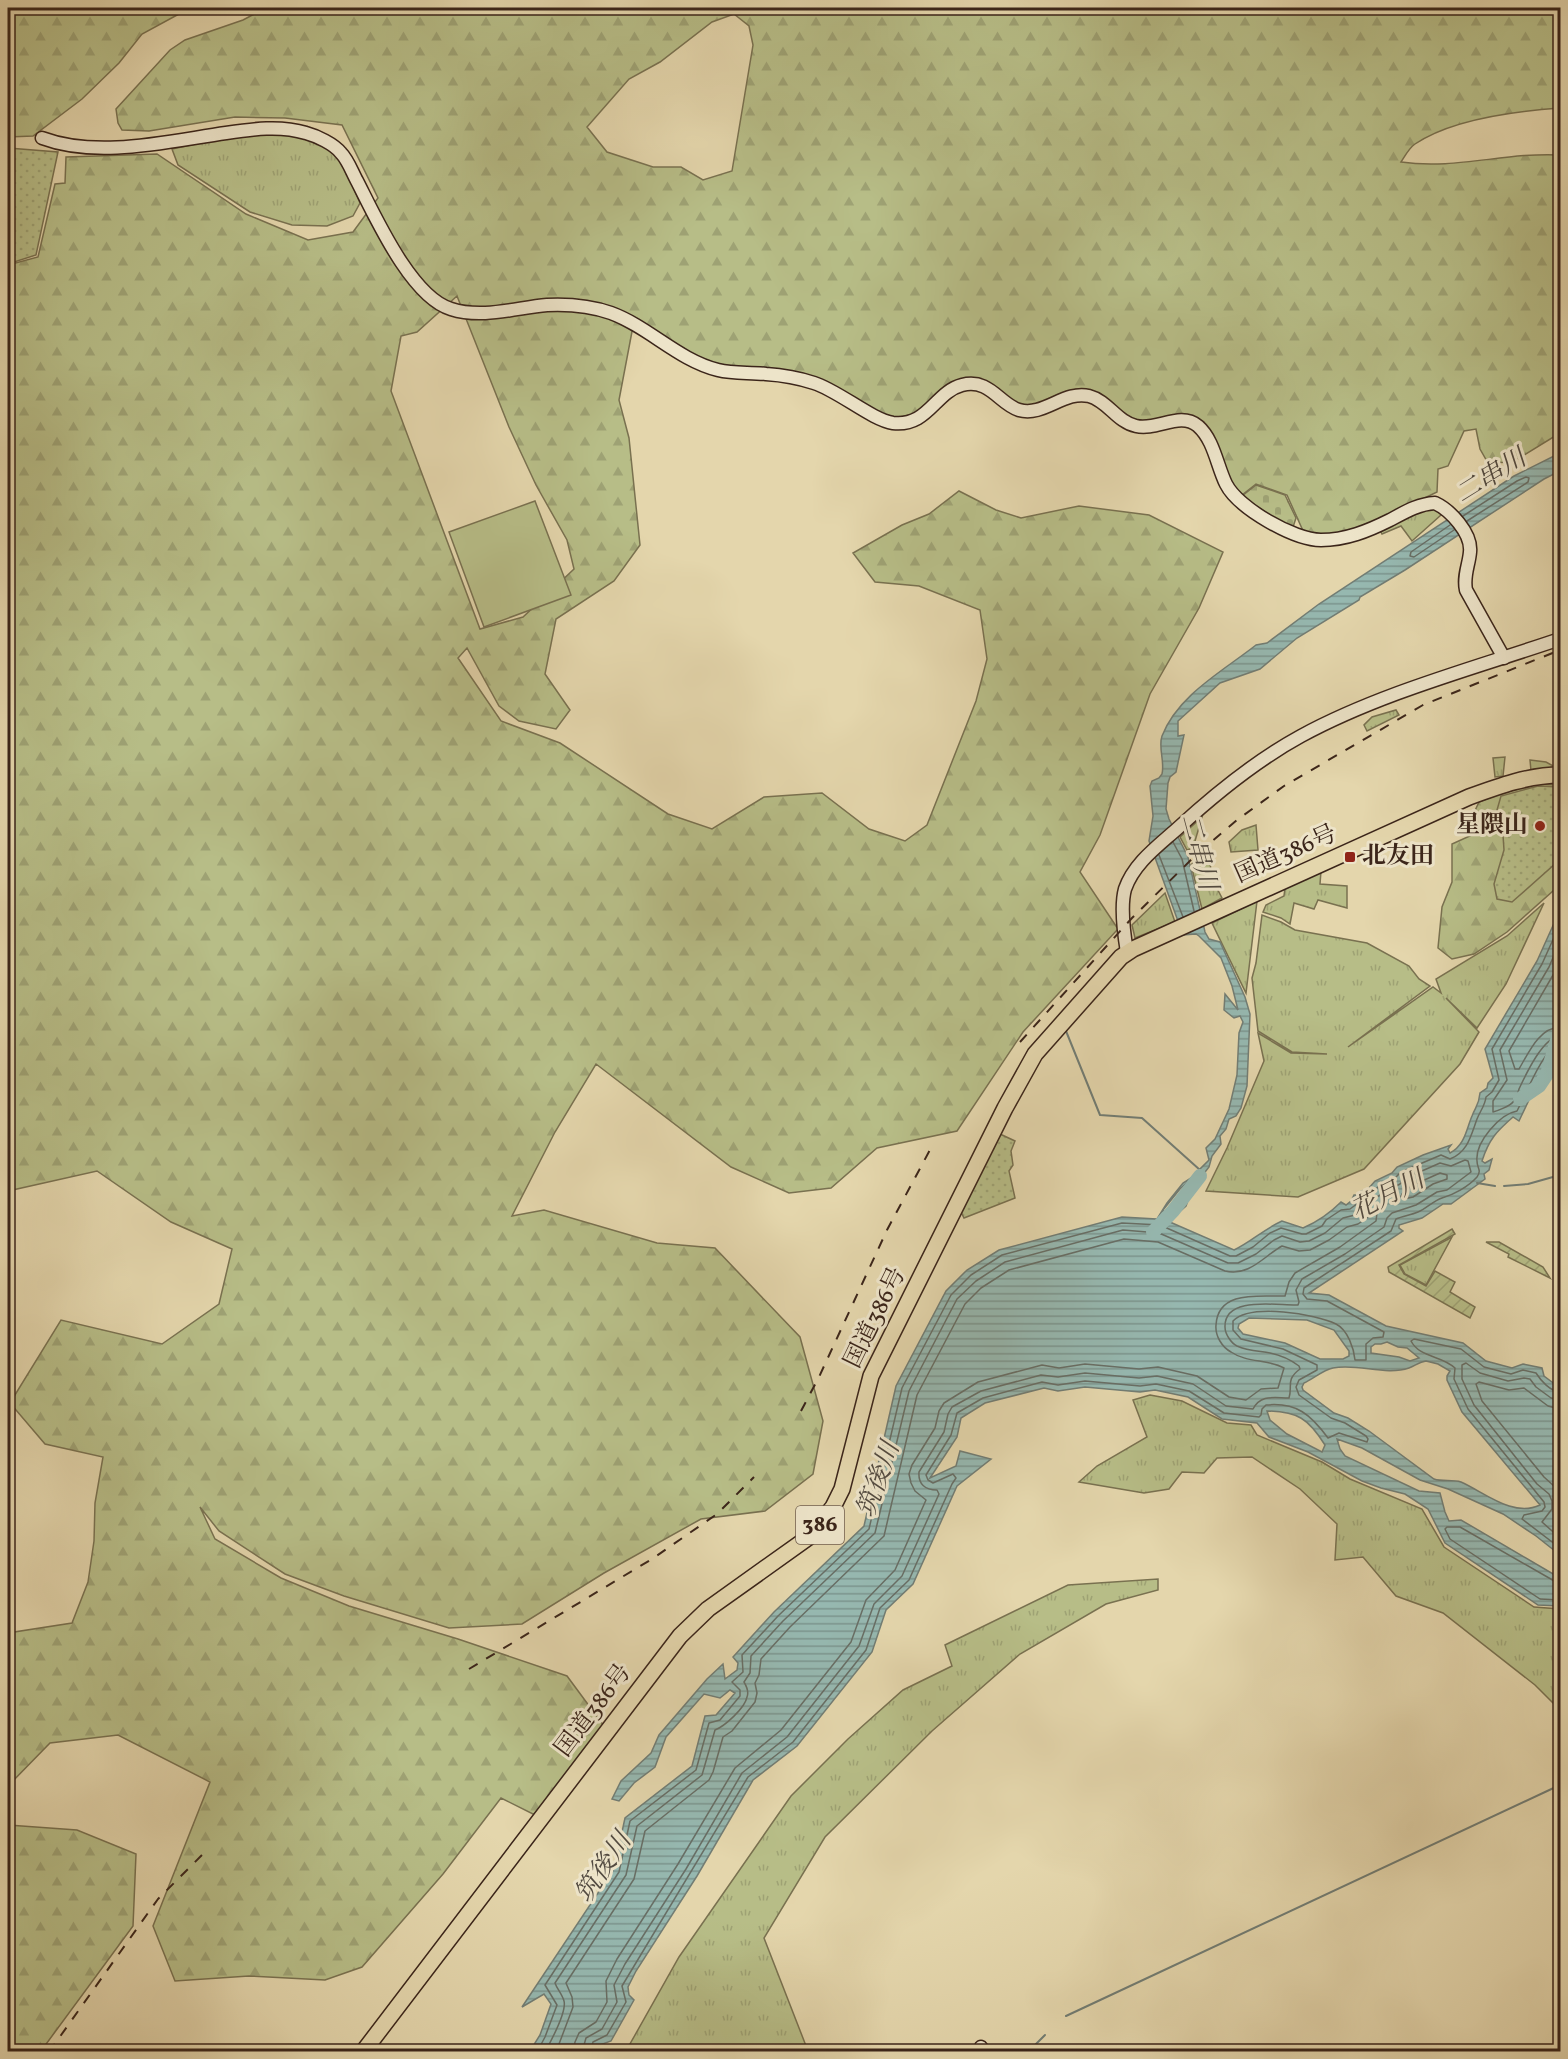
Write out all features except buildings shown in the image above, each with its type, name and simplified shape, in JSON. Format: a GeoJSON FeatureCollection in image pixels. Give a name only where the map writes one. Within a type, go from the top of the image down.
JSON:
{"type":"FeatureCollection","features":[{"type":"Feature","properties":{"kind":"highway","name":"国道386号"},"geometry":{"type":"LineString","coordinates":[[363,2052],[680,1636],[708,1609],[809,1538],[833,1507],[842,1489],[871,1376],[1024,1073],[1046,1040],[1127,952],[1469,797],[1527,778],[1560,775]]}},
{"type":"Feature","properties":{"kind":"street"},"geometry":{"type":"LineString","coordinates":[[42,138],[59,144],[97,147],[146,145],[258,128],[293,129],[312,134],[342,153],[409,274],[423,290],[446,308],[479,314],[548,305],[575,305],[610,313],[637,326],[693,361],[718,370],[782,376],[816,384],[891,423],[914,420],[926,414],[957,386],[970,384],[996,393],[1018,410],[1032,411],[1076,395],[1090,396],[1104,403],[1125,422],[1137,427],[1150,427],[1180,420],[1192,422],[1202,429],[1209,441],[1228,488],[1246,507],[1293,533],[1316,540],[1335,539],[1360,533],[1428,503],[1435,503],[1449,513],[1466,535],[1470,547],[1464,580],[1466,590],[1504,658]]}},
{"type":"Feature","properties":{"kind":"street"},"geometry":{"type":"LineString","coordinates":[[1127,952],[1124,892],[1132,873],[1187,820],[1272,753],[1302,735],[1365,706],[1560,639]]}},
{"type":"Feature","properties":{"kind":"green space"},"geometry":{"type":"Polygon","coordinates":[[[8,8],[190,8],[142,34],[119,63],[82,99],[33,136],[8,137],[8,8]]]}},
{"type":"Feature","properties":{"kind":"green space"},"geometry":{"type":"Polygon","coordinates":[[[266,8],[1560,8],[1560,108],[1505,114],[1447,128],[1415,144],[1401,162],[1441,164],[1520,156],[1560,155],[1560,433],[1513,462],[1488,463],[1480,449],[1476,429],[1464,431],[1448,466],[1438,469],[1437,492],[1367,526],[1324,537],[1304,533],[1287,495],[1256,484],[1242,495],[1230,485],[1204,422],[1183,416],[1148,423],[1127,417],[1096,394],[1076,389],[1034,406],[1013,403],[960,381],[952,382],[923,412],[895,418],[881,414],[818,381],[718,365],[681,349],[634,321],[619,400],[629,438],[640,545],[614,581],[556,619],[545,674],[570,710],[556,729],[519,721],[499,706],[467,648],[458,658],[501,721],[560,743],[668,814],[712,829],[764,797],[822,793],[869,829],[905,841],[927,825],[976,701],[987,659],[980,610],[919,586],[875,582],[853,553],[902,525],[929,514],[959,491],[996,510],[1021,518],[1079,506],[1149,515],[1223,552],[1199,608],[1150,694],[1100,835],[1080,872],[1118,929],[1023,1032],[957,1131],[877,1148],[831,1188],[789,1193],[731,1167],[596,1064],[555,1132],[512,1216],[544,1210],[657,1243],[715,1248],[800,1337],[823,1421],[813,1474],[765,1511],[701,1519],[604,1573],[522,1624],[449,1628],[344,1596],[285,1574],[219,1531],[200,1507],[215,1539],[281,1578],[349,1606],[458,1639],[567,1676],[604,1726],[535,1815],[501,1798],[443,1874],[362,1967],[325,1980],[249,1976],[175,1981],[153,1926],[210,1782],[118,1735],[50,1743],[8,1786],[8,1633],[72,1623],[88,1582],[94,1541],[95,1503],[103,1457],[45,1444],[10,1403],[61,1320],[162,1344],[219,1304],[232,1249],[171,1222],[97,1171],[8,1191],[8,265],[38,257],[55,184],[65,183],[66,157],[157,154],[246,214],[308,240],[353,232],[378,198],[342,125],[285,118],[235,117],[149,131],[122,130],[118,123],[116,109],[170,50],[185,40],[243,20],[266,8]],[[734,14],[712,22],[660,62],[629,79],[587,127],[607,152],[653,167],[681,167],[703,180],[732,171],[753,45],[749,26],[734,14]],[[457,296],[417,332],[401,336],[391,391],[480,629],[523,617],[574,569],[567,540],[536,485],[509,427],[457,296]]]}},
{"type":"Feature","properties":{"kind":"green space"},"geometry":{"type":"Polygon","coordinates":[[[286,131],[325,146],[342,161],[360,203],[353,216],[327,226],[292,225],[250,212],[178,165],[172,149],[253,132],[286,131]]]}},
{"type":"Feature","properties":{"kind":"green space"},"geometry":{"type":"Polygon","coordinates":[[[8,148],[58,152],[36,255],[8,264],[8,148]]]}},
{"type":"Feature","properties":{"kind":"green space"},"geometry":{"type":"Polygon","coordinates":[[[1256,485],[1285,495],[1296,518],[1293,527],[1280,522],[1242,496],[1256,485]]]}},
{"type":"Feature","properties":{"kind":"green space"},"geometry":{"type":"Polygon","coordinates":[[[535,501],[571,595],[484,627],[449,532],[535,501]]]}},
{"type":"Feature","properties":{"kind":"green space"},"geometry":{"type":"Polygon","coordinates":[[[1434,508],[1440,510],[1441,515],[1412,541],[1401,526],[1382,534],[1379,528],[1420,510],[1434,508]]]}},
{"type":"Feature","properties":{"kind":"green space"},"geometry":{"type":"Polygon","coordinates":[[[1396,710],[1399,715],[1367,731],[1364,725],[1372,717],[1396,710]]]}},
{"type":"Feature","properties":{"kind":"green space"},"geometry":{"type":"Polygon","coordinates":[[[1505,757],[1503,776],[1495,777],[1493,758],[1505,757]]]}},
{"type":"Feature","properties":{"kind":"green space"},"geometry":{"type":"Polygon","coordinates":[[[1530,760],[1546,762],[1557,768],[1531,771],[1530,760]]]}},
{"type":"Feature","properties":{"kind":"green space"},"geometry":{"type":"Polygon","coordinates":[[[1539,784],[1560,785],[1560,875],[1554,890],[1507,932],[1474,954],[1452,959],[1438,948],[1442,907],[1452,882],[1452,844],[1472,835],[1473,815],[1479,802],[1499,794],[1539,784]]]}},
{"type":"Feature","properties":{"kind":"green space"},"geometry":{"type":"Polygon","coordinates":[[[1538,786],[1560,787],[1560,862],[1512,902],[1497,899],[1494,884],[1504,850],[1497,810],[1501,796],[1538,786]]]}},
{"type":"Feature","properties":{"kind":"green space"},"geometry":{"type":"Polygon","coordinates":[[[1202,817],[1193,848],[1187,850],[1180,837],[1202,817]]]}},
{"type":"Feature","properties":{"kind":"green space"},"geometry":{"type":"Polygon","coordinates":[[[1256,825],[1258,850],[1231,852],[1229,842],[1242,830],[1256,825]]]}},
{"type":"Feature","properties":{"kind":"green space"},"geometry":{"type":"Polygon","coordinates":[[[1207,848],[1210,856],[1211,877],[1222,898],[1202,909],[1191,865],[1207,848]]]}},
{"type":"Feature","properties":{"kind":"green space"},"geometry":{"type":"Polygon","coordinates":[[[1321,871],[1320,884],[1347,886],[1347,908],[1318,900],[1314,909],[1294,903],[1290,924],[1281,918],[1263,912],[1266,905],[1284,896],[1285,888],[1321,871]]]}},
{"type":"Feature","properties":{"kind":"green space"},"geometry":{"type":"Polygon","coordinates":[[[1165,893],[1175,922],[1135,938],[1132,925],[1165,893]]]}},
{"type":"Feature","properties":{"kind":"green space"},"geometry":{"type":"Polygon","coordinates":[[[1257,901],[1246,993],[1212,923],[1257,901]]]}},
{"type":"Feature","properties":{"kind":"green space"},"geometry":{"type":"Polygon","coordinates":[[[1544,903],[1506,984],[1477,1028],[1446,998],[1479,1032],[1460,1064],[1364,1169],[1298,1197],[1206,1191],[1264,1061],[1258,1033],[1291,1053],[1327,1054],[1292,1052],[1258,1031],[1252,978],[1262,915],[1295,930],[1367,943],[1409,966],[1419,979],[1430,986],[1348,1047],[1433,987],[1441,993],[1436,979],[1507,936],[1544,903]]]}},
{"type":"Feature","properties":{"kind":"green space"},"geometry":{"type":"Polygon","coordinates":[[[1000,1134],[1015,1141],[1011,1151],[1013,1165],[1009,1171],[1015,1198],[964,1218],[961,1212],[1000,1134]]]}},
{"type":"Feature","properties":{"kind":"green space"},"geometry":{"type":"Polygon","coordinates":[[[1452,1229],[1455,1234],[1399,1265],[1404,1274],[1426,1286],[1435,1271],[1455,1282],[1450,1292],[1475,1307],[1470,1318],[1389,1272],[1388,1267],[1452,1229]]]}},
{"type":"Feature","properties":{"kind":"green space"},"geometry":{"type":"Polygon","coordinates":[[[1452,1237],[1426,1285],[1405,1274],[1400,1265],[1452,1237]]]}},
{"type":"Feature","properties":{"kind":"green space"},"geometry":{"type":"Polygon","coordinates":[[[1486,1242],[1499,1242],[1543,1267],[1550,1278],[1508,1257],[1509,1254],[1486,1242]]]}},
{"type":"Feature","properties":{"kind":"green space"},"geometry":{"type":"Polygon","coordinates":[[[1150,1395],[1182,1401],[1227,1423],[1251,1425],[1257,1435],[1322,1462],[1350,1479],[1422,1509],[1444,1547],[1534,1607],[1560,1609],[1560,1710],[1535,1685],[1443,1613],[1396,1596],[1363,1557],[1335,1560],[1337,1524],[1300,1489],[1252,1457],[1217,1458],[1204,1473],[1182,1472],[1169,1489],[1144,1493],[1079,1482],[1097,1466],[1147,1437],[1133,1400],[1150,1395]]]}},
{"type":"Feature","properties":{"kind":"green space"},"geometry":{"type":"Polygon","coordinates":[[[1158,1579],[1158,1590],[1106,1604],[1020,1654],[932,1731],[825,1837],[764,1938],[808,2051],[626,2051],[679,1957],[791,1796],[848,1739],[903,1690],[952,1666],[945,1645],[1068,1585],[1158,1579]]]}},
{"type":"Feature","properties":{"kind":"green space"},"geometry":{"type":"Polygon","coordinates":[[[8,1825],[77,1830],[136,1854],[133,1926],[41,2051],[8,2051],[8,1825]]]}},
{"type":"Feature","properties":{"kind":"water","name":"筑後川"},"geometry":{"type":"Polygon","coordinates":[[[1560,453],[1560,471],[1544,479],[1297,638],[1260,669],[1220,683],[1178,721],[1178,736],[1184,735],[1176,772],[1170,777],[1168,783],[1166,809],[1188,857],[1205,932],[1209,939],[1220,942],[1245,997],[1250,1014],[1247,1086],[1241,1108],[1236,1116],[1229,1119],[1226,1129],[1220,1136],[1221,1144],[1212,1156],[1209,1167],[1192,1189],[1186,1206],[1174,1214],[1185,1201],[1192,1178],[1163,1210],[1165,1213],[1163,1219],[1234,1250],[1282,1221],[1303,1228],[1313,1223],[1341,1202],[1346,1205],[1354,1195],[1360,1195],[1361,1191],[1392,1173],[1397,1167],[1423,1155],[1451,1145],[1448,1149],[1450,1153],[1455,1150],[1464,1137],[1480,1093],[1487,1088],[1493,1078],[1485,1049],[1537,961],[1560,910],[1560,1046],[1539,1079],[1519,1121],[1513,1117],[1491,1141],[1482,1161],[1485,1163],[1492,1159],[1489,1170],[1484,1174],[1485,1179],[1451,1204],[1443,1204],[1422,1218],[1399,1225],[1403,1231],[1309,1293],[1329,1295],[1386,1326],[1463,1343],[1486,1361],[1512,1368],[1523,1364],[1542,1368],[1544,1376],[1560,1388],[1560,1555],[1503,1514],[1448,1489],[1420,1480],[1362,1448],[1337,1439],[1345,1456],[1419,1491],[1440,1493],[1449,1521],[1461,1520],[1560,1578],[1560,1606],[1538,1605],[1445,1543],[1428,1509],[1405,1494],[1362,1481],[1308,1452],[1269,1437],[1257,1423],[1222,1419],[1188,1397],[1155,1390],[1140,1392],[1085,1387],[1058,1391],[1044,1388],[985,1403],[961,1418],[957,1437],[930,1478],[956,1466],[960,1451],[991,1459],[957,1486],[913,1584],[886,1610],[872,1652],[797,1746],[753,1780],[697,1876],[636,1971],[628,1987],[629,1995],[634,2000],[611,2041],[597,2046],[595,2051],[530,2051],[540,2035],[551,2004],[544,1994],[522,2007],[614,1869],[625,1818],[692,1766],[705,1716],[716,1715],[735,1693],[730,1690],[720,1698],[704,1694],[666,1737],[655,1767],[634,1783],[619,1801],[612,1799],[621,1781],[651,1753],[659,1735],[707,1679],[723,1664],[725,1679],[737,1670],[738,1663],[733,1657],[774,1612],[864,1526],[896,1386],[946,1291],[967,1270],[999,1250],[1122,1217],[1157,1219],[1167,1203],[1183,1183],[1199,1173],[1209,1160],[1206,1148],[1215,1139],[1229,1109],[1237,1075],[1239,1033],[1243,1022],[1240,1016],[1234,1018],[1224,1010],[1225,994],[1238,1010],[1221,958],[1196,934],[1183,935],[1149,841],[1153,816],[1150,786],[1152,781],[1162,774],[1161,740],[1169,721],[1190,696],[1256,645],[1267,643],[1319,604],[1514,476],[1560,453]],[[1249,1318],[1239,1324],[1238,1328],[1243,1334],[1285,1343],[1320,1359],[1343,1359],[1349,1356],[1349,1351],[1334,1330],[1307,1320],[1249,1318]],[[1387,1342],[1371,1347],[1371,1353],[1410,1361],[1419,1358],[1407,1348],[1387,1342]],[[1424,1362],[1409,1368],[1391,1371],[1352,1367],[1333,1368],[1304,1383],[1302,1387],[1334,1413],[1348,1418],[1369,1431],[1434,1479],[1461,1482],[1509,1506],[1530,1508],[1540,1505],[1462,1412],[1447,1380],[1450,1371],[1438,1364],[1424,1362]],[[1267,1411],[1270,1420],[1287,1434],[1322,1452],[1325,1445],[1313,1428],[1301,1418],[1287,1413],[1267,1411]]]}},
{"type":"Feature","properties":{"kind":"waterway","name":"花月川"},"geometry":{"type":"LineString","coordinates":[[1520,1099],[1539,1086],[1547,1074],[1560,1030]]}},
{"type":"Feature","properties":{"kind":"waterway"},"geometry":{"type":"LineString","coordinates":[[1066,1031],[1100,1115],[1142,1118],[1200,1170]]}},
{"type":"Feature","properties":{"kind":"waterway"},"geometry":{"type":"LineString","coordinates":[[1504,1186],[1528,1184],[1560,1175]]}},
{"type":"Feature","properties":{"kind":"waterway","name":"二串川"},"geometry":{"type":"LineString","coordinates":[[1153,1232],[1173,1211],[1200,1176]]}},
{"type":"Feature","properties":{"kind":"waterway"},"geometry":{"type":"LineString","coordinates":[[1477,1183],[1495,1186]]}},
{"type":"Feature","properties":{"kind":"waterway"},"geometry":{"type":"LineString","coordinates":[[1066,2016],[1560,1785]]}},
{"type":"Feature","properties":{"kind":"waterway"},"geometry":{"type":"LineString","coordinates":[[1028,2052],[1045,2035]]}},
{"type":"Feature","properties":{"kind":"railway"},"geometry":{"type":"LineString","coordinates":[[1020,1042],[1132,918],[1198,853],[1237,820],[1284,786],[1423,705],[1560,650]]}},
{"type":"Feature","properties":{"kind":"railway"},"geometry":{"type":"LineString","coordinates":[[801,1411],[887,1230],[931,1148]]}},
{"type":"Feature","properties":{"kind":"railway"},"geometry":{"type":"LineString","coordinates":[[469,1669],[652,1559],[717,1514],[754,1477]]}},
{"type":"Feature","properties":{"kind":"railway"},"geometry":{"type":"LineString","coordinates":[[49,2052],[158,1899],[207,1850]]}},
{"type":"Feature","properties":{"kind":"place","name":"星隈山"},"geometry":{"type":"Point","coordinates":[1540,826]}},
{"type":"Feature","properties":{"kind":"place","name":"北友田"},"geometry":{"type":"Point","coordinates":[1350,857]}}]}
